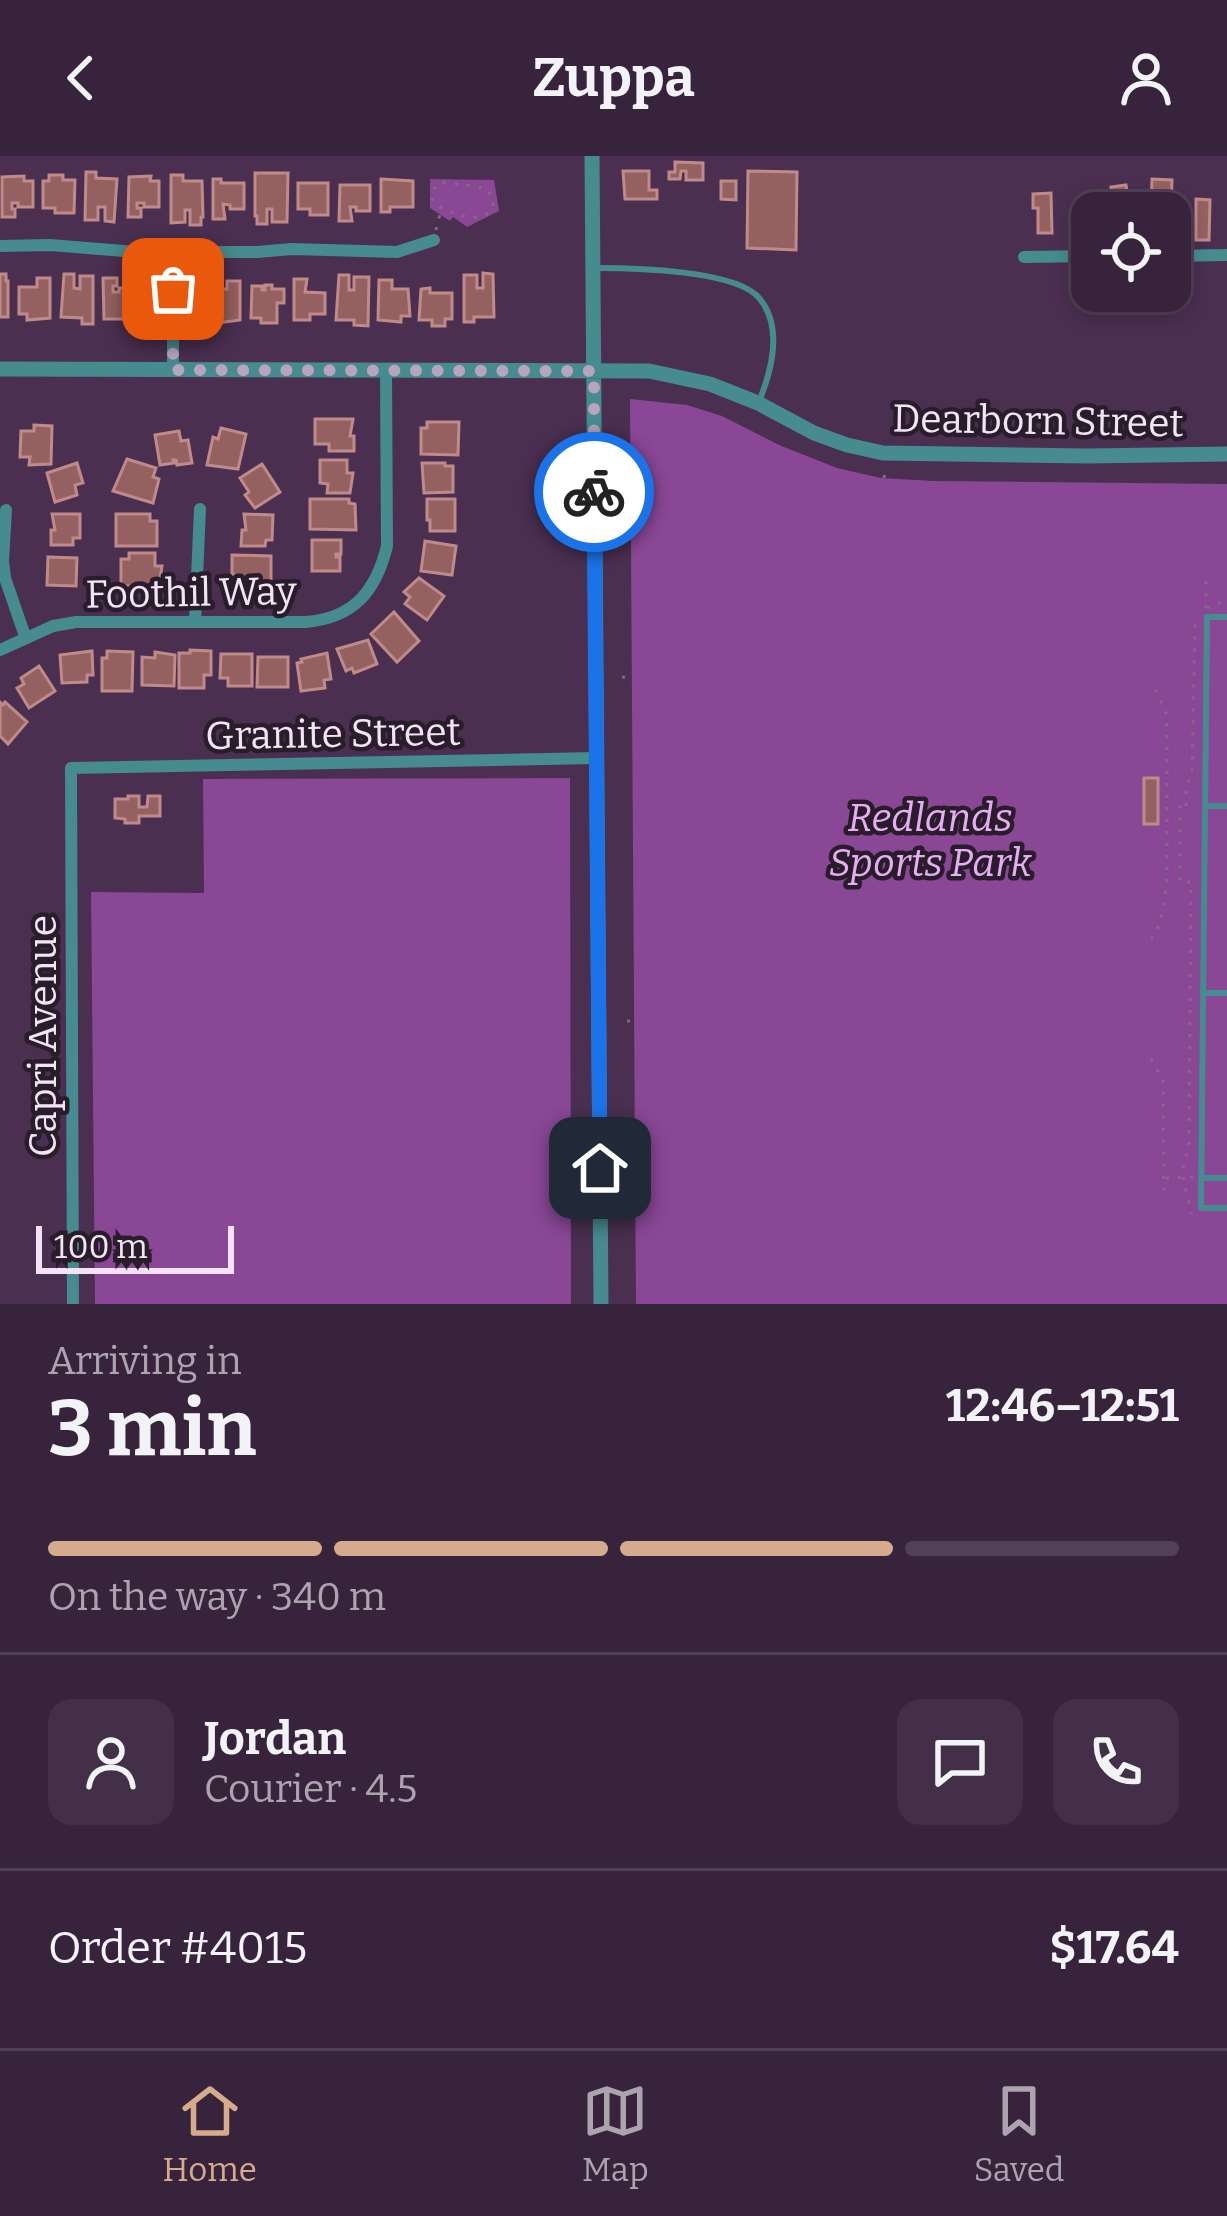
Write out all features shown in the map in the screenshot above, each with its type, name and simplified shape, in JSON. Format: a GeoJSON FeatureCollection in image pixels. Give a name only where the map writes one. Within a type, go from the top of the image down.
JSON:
{"type":"FeatureCollection","features":[{"type":"Feature","properties":{"kind":"street"},"geometry":{"type":"LineString","coordinates":[[592,156],[601,1304]]}},
{"type":"Feature","properties":{"kind":"street"},"geometry":{"type":"LineString","coordinates":[[0,247],[397,252],[434,240]]}},
{"type":"Feature","properties":{"kind":"street"},"geometry":{"type":"LineString","coordinates":[[173,252],[173,370]]}},
{"type":"Feature","properties":{"kind":"street"},"geometry":{"type":"LineString","coordinates":[[1191,256],[1227,255]]}},
{"type":"Feature","properties":{"kind":"street"},"geometry":{"type":"LineString","coordinates":[[1024,257],[1071,256]]}},
{"type":"Feature","properties":{"kind":"street","name":"Dearborn Street"},"geometry":{"type":"LineString","coordinates":[[0,369],[649,371],[710,384],[814,433],[883,453],[1227,454]]}},
{"type":"Feature","properties":{"kind":"street","name":"Foothil Way"},"geometry":{"type":"LineString","coordinates":[[0,650],[52,626],[76,622],[281,623],[321,620],[350,608],[367,594],[380,573],[387,546],[386,370]]}},
{"type":"Feature","properties":{"kind":"street"},"geometry":{"type":"LineString","coordinates":[[195,622],[200,509]]}},
{"type":"Feature","properties":{"kind":"street"},"geometry":{"type":"LineString","coordinates":[[6,510],[5,578],[25,636]]}},
{"type":"Feature","properties":{"kind":"street","name":"Granite Street"},"geometry":{"type":"LineString","coordinates":[[70,768],[596,758]]}},
{"type":"Feature","properties":{"kind":"street","name":"Capri Avenue"},"geometry":{"type":"LineString","coordinates":[[70,768],[73,1304]]}},
{"type":"Feature","properties":{"kind":"lane"},"geometry":{"type":"LineString","coordinates":[[593,268],[642,268],[713,278],[759,296],[773,350],[772,369],[758,403]]}},
{"type":"Feature","properties":{"kind":"lane"},"geometry":{"type":"LineString","coordinates":[[1227,617],[1207,616],[1201,1208],[1227,1208]]}},
{"type":"Feature","properties":{"kind":"lane"},"geometry":{"type":"LineString","coordinates":[[1205,806],[1227,806]]}},
{"type":"Feature","properties":{"kind":"lane"},"geometry":{"type":"LineString","coordinates":[[1203,993],[1227,993]]}},
{"type":"Feature","properties":{"kind":"lane"},"geometry":{"type":"LineString","coordinates":[[1202,1178],[1227,1178]]}},
{"type":"Feature","properties":{"kind":"path"},"geometry":{"type":"LineString","coordinates":[[443,182],[481,186],[493,200],[490,211],[479,218],[441,209],[432,193],[443,182]]}},
{"type":"Feature","properties":{"kind":"path"},"geometry":{"type":"LineString","coordinates":[[434,240],[441,209]]}},
{"type":"Feature","properties":{"kind":"path"},"geometry":{"type":"LineString","coordinates":[[884,478],[885,470]]}},
{"type":"Feature","properties":{"kind":"path"},"geometry":{"type":"LineString","coordinates":[[1206,581],[1206,608]]}},
{"type":"Feature","properties":{"kind":"path"},"geometry":{"type":"LineString","coordinates":[[1167,805],[1186,806],[1186,788],[1192,777],[1194,622],[1206,608],[1227,599]]}},
{"type":"Feature","properties":{"kind":"path"},"geometry":{"type":"LineString","coordinates":[[622,677],[632,678]]}},
{"type":"Feature","properties":{"kind":"path"},"geometry":{"type":"LineString","coordinates":[[1151,940],[1165,898],[1167,805],[1166,713],[1154,685]]}},
{"type":"Feature","properties":{"kind":"path"},"geometry":{"type":"LineString","coordinates":[[1180,805],[1180,882],[1191,882],[1189,1150],[1183,1177],[1191,1214]]}},
{"type":"Feature","properties":{"kind":"path"},"geometry":{"type":"LineString","coordinates":[[627,1021],[634,1021]]}},
{"type":"Feature","properties":{"kind":"path"},"geometry":{"type":"LineString","coordinates":[[1151,1059],[1162,1080],[1164,1197]]}},
{"type":"Feature","properties":{"kind":"path"},"geometry":{"type":"LineString","coordinates":[[1164,1178],[1202,1178]]}},
{"type":"Feature","properties":{"kind":"green space"},"geometry":{"type":"Polygon","coordinates":[[[430,179],[494,180],[499,211],[467,227],[453,217],[450,221],[430,208],[430,179]]]}},
{"type":"Feature","properties":{"kind":"green space","name":"Redlands Sports Park"},"geometry":{"type":"Polygon","coordinates":[[[630,399],[687,405],[722,416],[837,468],[881,478],[1227,484],[1227,1304],[636,1304],[630,399]]]}},
{"type":"Feature","properties":{"kind":"green space"},"geometry":{"type":"Polygon","coordinates":[[[570,778],[571,1304],[95,1304],[91,892],[204,893],[203,779],[570,778]]]}},
{"type":"Feature","properties":{"kind":"building"},"geometry":{"type":"Polygon","coordinates":[[[675,162],[703,163],[703,180],[686,180],[686,171],[681,171],[680,179],[669,179],[675,162]]]}},
{"type":"Feature","properties":{"kind":"building"},"geometry":{"type":"Polygon","coordinates":[[[623,171],[649,171],[649,190],[657,190],[657,199],[625,199],[623,171]]]}},
{"type":"Feature","properties":{"kind":"building"},"geometry":{"type":"Polygon","coordinates":[[[748,171],[797,172],[796,250],[747,248],[748,171]]]}},
{"type":"Feature","properties":{"kind":"building"},"geometry":{"type":"Polygon","coordinates":[[[86,172],[96,172],[96,178],[117,179],[114,222],[105,221],[105,207],[98,207],[98,220],[85,220],[86,172]]]}},
{"type":"Feature","properties":{"kind":"building"},"geometry":{"type":"Polygon","coordinates":[[[255,173],[288,173],[287,222],[272,222],[272,209],[267,209],[267,224],[257,224],[255,173]]]}},
{"type":"Feature","properties":{"kind":"building"},"geometry":{"type":"Polygon","coordinates":[[[49,175],[75,180],[74,213],[43,208],[43,181],[49,181],[49,175]]]}},
{"type":"Feature","properties":{"kind":"building"},"geometry":{"type":"Polygon","coordinates":[[[171,175],[183,175],[183,181],[202,181],[201,225],[190,225],[190,210],[185,210],[185,222],[171,223],[171,175]]]}},
{"type":"Feature","properties":{"kind":"building"},"geometry":{"type":"Polygon","coordinates":[[[24,176],[24,181],[33,181],[33,207],[12,203],[15,217],[2,217],[2,177],[24,176]]]}},
{"type":"Feature","properties":{"kind":"building"},"geometry":{"type":"Polygon","coordinates":[[[151,176],[150,181],[159,181],[159,207],[137,203],[141,217],[128,217],[129,177],[151,176]]]}},
{"type":"Feature","properties":{"kind":"building"},"geometry":{"type":"Polygon","coordinates":[[[213,179],[244,183],[244,209],[223,204],[225,219],[213,219],[213,179]]]}},
{"type":"Feature","properties":{"kind":"building"},"geometry":{"type":"Polygon","coordinates":[[[381,179],[413,181],[413,207],[381,212],[381,179]]]}},
{"type":"Feature","properties":{"kind":"building"},"geometry":{"type":"Polygon","coordinates":[[[1152,179],[1172,180],[1172,192],[1152,192],[1152,179]]]}},
{"type":"Feature","properties":{"kind":"building"},"geometry":{"type":"Polygon","coordinates":[[[721,181],[736,181],[736,200],[721,199],[721,181]]]}},
{"type":"Feature","properties":{"kind":"building"},"geometry":{"type":"Polygon","coordinates":[[[298,183],[328,183],[328,215],[298,209],[298,183]]]}},
{"type":"Feature","properties":{"kind":"building"},"geometry":{"type":"Polygon","coordinates":[[[340,185],[370,185],[370,211],[350,207],[352,221],[339,221],[340,185]]]}},
{"type":"Feature","properties":{"kind":"building"},"geometry":{"type":"Polygon","coordinates":[[[1126,185],[1127,192],[1112,192],[1111,187],[1126,185]]]}},
{"type":"Feature","properties":{"kind":"building"},"geometry":{"type":"Polygon","coordinates":[[[1051,193],[1052,233],[1038,233],[1033,194],[1051,193]]]}},
{"type":"Feature","properties":{"kind":"building"},"geometry":{"type":"Polygon","coordinates":[[[1196,199],[1210,200],[1209,240],[1196,240],[1196,199]]]}},
{"type":"Feature","properties":{"kind":"building"},"geometry":{"type":"Polygon","coordinates":[[[483,273],[493,274],[494,317],[464,322],[464,275],[477,275],[477,288],[483,288],[483,273]]]}},
{"type":"Feature","properties":{"kind":"building"},"geometry":{"type":"Polygon","coordinates":[[[0,274],[6,274],[8,281],[8,317],[0,317],[0,274]]]}},
{"type":"Feature","properties":{"kind":"building"},"geometry":{"type":"Polygon","coordinates":[[[64,274],[74,274],[74,288],[80,289],[80,276],[93,276],[93,324],[61,317],[64,274]]]}},
{"type":"Feature","properties":{"kind":"building"},"geometry":{"type":"Polygon","coordinates":[[[339,275],[349,275],[349,290],[354,290],[354,277],[369,277],[368,326],[336,320],[339,275]]]}},
{"type":"Feature","properties":{"kind":"building"},"geometry":{"type":"Polygon","coordinates":[[[37,278],[50,278],[50,318],[27,320],[27,314],[19,314],[19,287],[37,287],[37,278]]]}},
{"type":"Feature","properties":{"kind":"building"},"geometry":{"type":"Polygon","coordinates":[[[103,278],[117,278],[113,292],[134,288],[134,314],[126,314],[126,319],[104,319],[103,278]]]}},
{"type":"Feature","properties":{"kind":"building"},"geometry":{"type":"Polygon","coordinates":[[[294,279],[307,279],[305,292],[325,293],[325,314],[294,320],[294,279]]]}},
{"type":"Feature","properties":{"kind":"building"},"geometry":{"type":"Polygon","coordinates":[[[379,280],[392,280],[392,289],[408,289],[410,316],[401,316],[401,322],[378,320],[379,280]]]}},
{"type":"Feature","properties":{"kind":"building"},"geometry":{"type":"Polygon","coordinates":[[[227,281],[240,281],[240,320],[217,323],[216,316],[208,316],[208,289],[227,289],[227,281]]]}},
{"type":"Feature","properties":{"kind":"building"},"geometry":{"type":"Polygon","coordinates":[[[265,285],[284,289],[284,303],[277,303],[277,323],[251,318],[252,286],[265,290],[265,285]]]}},
{"type":"Feature","properties":{"kind":"building"},"geometry":{"type":"Polygon","coordinates":[[[430,288],[430,293],[452,293],[452,319],[445,319],[445,326],[419,320],[421,289],[430,288]]]}},
{"type":"Feature","properties":{"kind":"building"},"geometry":{"type":"Polygon","coordinates":[[[315,419],[353,419],[354,451],[329,451],[329,444],[315,444],[315,419]]]}},
{"type":"Feature","properties":{"kind":"building"},"geometry":{"type":"Polygon","coordinates":[[[427,422],[459,422],[458,455],[421,454],[421,428],[427,428],[427,422]]]}},
{"type":"Feature","properties":{"kind":"building"},"geometry":{"type":"Polygon","coordinates":[[[34,425],[52,426],[51,464],[29,465],[30,457],[20,457],[21,431],[34,431],[34,425]]]}},
{"type":"Feature","properties":{"kind":"building"},"geometry":{"type":"Polygon","coordinates":[[[221,428],[246,434],[238,469],[207,465],[213,437],[218,439],[221,428]]]}},
{"type":"Feature","properties":{"kind":"building"},"geometry":{"type":"Polygon","coordinates":[[[179,431],[181,441],[188,440],[192,463],[177,465],[173,460],[160,465],[155,435],[179,431]]]}},
{"type":"Feature","properties":{"kind":"building"},"geometry":{"type":"Polygon","coordinates":[[[127,459],[156,468],[153,477],[159,479],[153,503],[113,491],[127,459]]]}},
{"type":"Feature","properties":{"kind":"building"},"geometry":{"type":"Polygon","coordinates":[[[320,460],[347,460],[347,473],[353,473],[350,493],[327,493],[328,484],[320,483],[320,460]]]}},
{"type":"Feature","properties":{"kind":"building"},"geometry":{"type":"Polygon","coordinates":[[[77,463],[83,483],[75,485],[77,495],[55,502],[47,473],[77,463]]]}},
{"type":"Feature","properties":{"kind":"building"},"geometry":{"type":"Polygon","coordinates":[[[422,463],[453,466],[453,492],[424,493],[422,463]]]}},
{"type":"Feature","properties":{"kind":"building"},"geometry":{"type":"Polygon","coordinates":[[[262,464],[280,492],[255,508],[240,478],[262,464]]]}},
{"type":"Feature","properties":{"kind":"building"},"geometry":{"type":"Polygon","coordinates":[[[310,499],[349,499],[355,504],[356,530],[310,529],[310,499]]]}},
{"type":"Feature","properties":{"kind":"building"},"geometry":{"type":"Polygon","coordinates":[[[427,499],[455,499],[455,531],[430,531],[427,499]]]}},
{"type":"Feature","properties":{"kind":"building"},"geometry":{"type":"Polygon","coordinates":[[[52,514],[80,514],[80,538],[73,538],[73,545],[51,545],[52,514]]]}},
{"type":"Feature","properties":{"kind":"building"},"geometry":{"type":"Polygon","coordinates":[[[116,514],[150,514],[150,521],[157,521],[157,546],[116,546],[116,514]]]}},
{"type":"Feature","properties":{"kind":"building"},"geometry":{"type":"Polygon","coordinates":[[[244,514],[273,515],[272,540],[266,540],[265,546],[241,546],[244,514]]]}},
{"type":"Feature","properties":{"kind":"building"},"geometry":{"type":"Polygon","coordinates":[[[312,540],[341,540],[341,554],[336,554],[340,571],[312,571],[312,540]]]}},
{"type":"Feature","properties":{"kind":"building"},"geometry":{"type":"Polygon","coordinates":[[[425,541],[456,546],[452,575],[421,571],[425,541]]]}},
{"type":"Feature","properties":{"kind":"building"},"geometry":{"type":"Polygon","coordinates":[[[129,553],[155,553],[155,566],[162,566],[159,586],[121,586],[121,559],[129,559],[129,553]]]}},
{"type":"Feature","properties":{"kind":"building"},"geometry":{"type":"Polygon","coordinates":[[[232,555],[271,556],[271,586],[239,586],[232,575],[232,555]]]}},
{"type":"Feature","properties":{"kind":"building"},"geometry":{"type":"Polygon","coordinates":[[[48,557],[77,558],[76,586],[47,585],[48,557]]]}},
{"type":"Feature","properties":{"kind":"building"},"geometry":{"type":"Polygon","coordinates":[[[419,578],[444,596],[427,620],[405,604],[410,597],[404,592],[419,578]]]}},
{"type":"Feature","properties":{"kind":"building"},"geometry":{"type":"Polygon","coordinates":[[[394,612],[419,641],[397,662],[371,634],[394,612]]]}},
{"type":"Feature","properties":{"kind":"building"},"geometry":{"type":"Polygon","coordinates":[[[368,640],[377,664],[354,673],[352,668],[346,671],[337,649],[368,640]]]}},
{"type":"Feature","properties":{"kind":"building"},"geometry":{"type":"Polygon","coordinates":[[[92,651],[93,675],[87,675],[87,682],[62,683],[60,655],[92,651]]]}},
{"type":"Feature","properties":{"kind":"building"},"geometry":{"type":"Polygon","coordinates":[[[107,651],[133,652],[132,691],[102,691],[102,658],[107,658],[107,651]]]}},
{"type":"Feature","properties":{"kind":"building"},"geometry":{"type":"Polygon","coordinates":[[[211,651],[211,675],[204,675],[204,688],[179,688],[179,653],[211,651]]]}},
{"type":"Feature","properties":{"kind":"building"},"geometry":{"type":"Polygon","coordinates":[[[155,652],[175,655],[174,686],[142,685],[142,657],[155,658],[155,652]]]}},
{"type":"Feature","properties":{"kind":"building"},"geometry":{"type":"Polygon","coordinates":[[[327,653],[331,679],[324,680],[325,688],[301,691],[297,663],[327,653]]]}},
{"type":"Feature","properties":{"kind":"building"},"geometry":{"type":"Polygon","coordinates":[[[221,654],[252,654],[252,686],[228,686],[228,678],[220,678],[221,654]]]}},
{"type":"Feature","properties":{"kind":"building"},"geometry":{"type":"Polygon","coordinates":[[[258,657],[288,657],[288,687],[257,687],[258,657]]]}},
{"type":"Feature","properties":{"kind":"building"},"geometry":{"type":"Polygon","coordinates":[[[39,666],[55,691],[29,708],[17,688],[24,684],[21,678],[39,666]]]}},
{"type":"Feature","properties":{"kind":"building"},"geometry":{"type":"Polygon","coordinates":[[[0,702],[27,722],[8,744],[0,736],[0,702]]]}},
{"type":"Feature","properties":{"kind":"building"},"geometry":{"type":"Polygon","coordinates":[[[1144,778],[1158,778],[1158,824],[1144,824],[1144,778]]]}},
{"type":"Feature","properties":{"kind":"building"},"geometry":{"type":"Polygon","coordinates":[[[139,796],[139,807],[147,807],[148,796],[160,796],[160,816],[139,816],[139,823],[115,818],[115,799],[139,796]]]}},
{"type":"Feature","properties":{"kind":"way so far"},"geometry":{"type":"LineString","coordinates":[[173,289],[173,370],[594,371],[594,492]]}},
{"type":"Feature","properties":{"kind":"route"},"geometry":{"type":"LineString","coordinates":[[594,492],[600,1168]]}}]}
